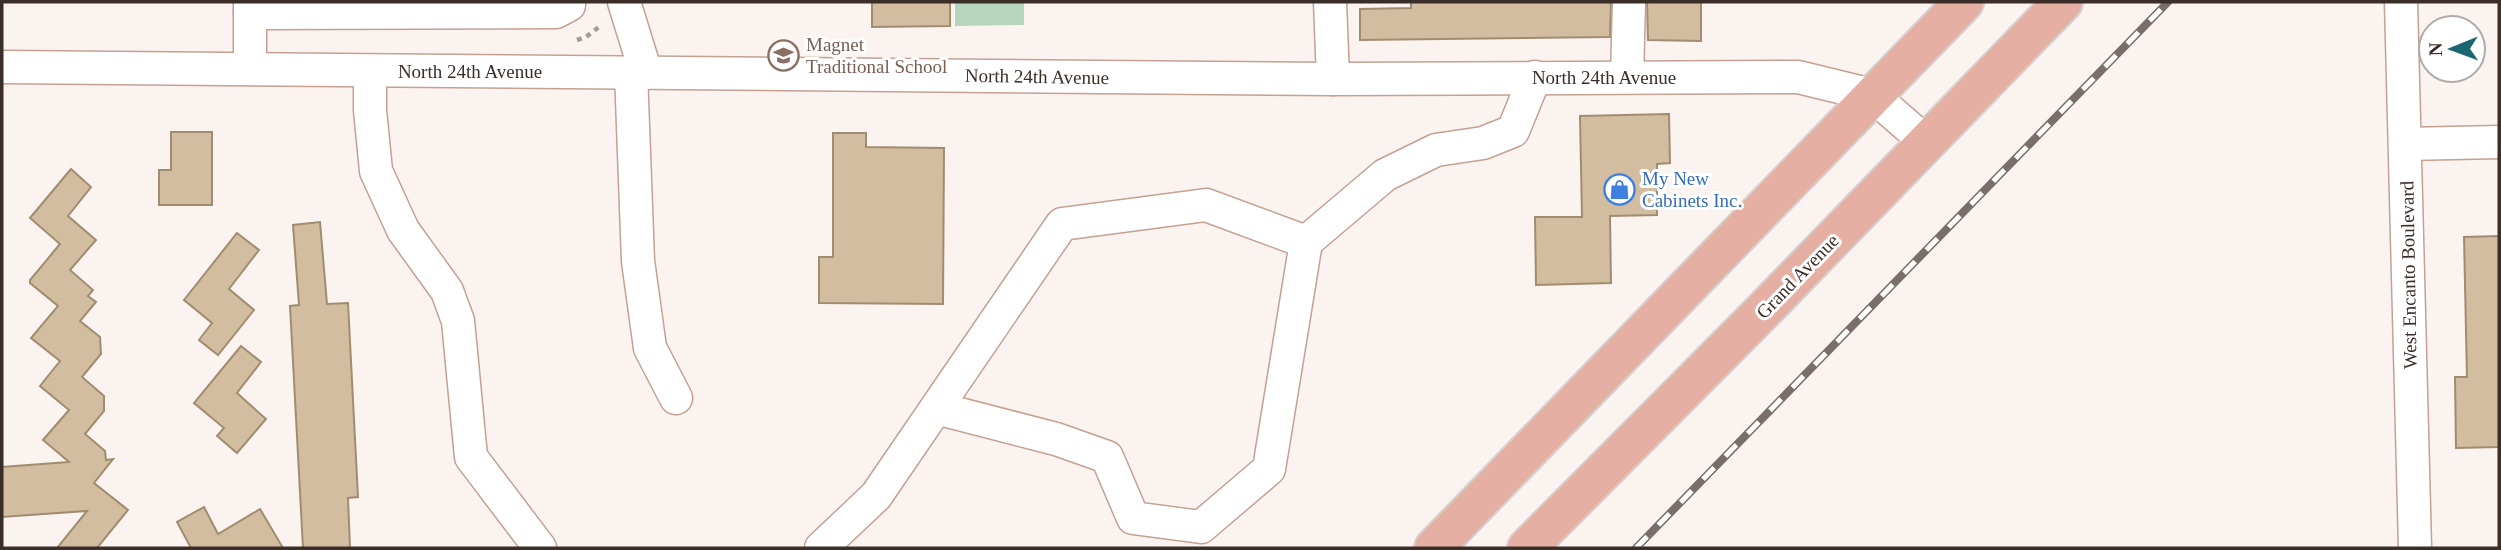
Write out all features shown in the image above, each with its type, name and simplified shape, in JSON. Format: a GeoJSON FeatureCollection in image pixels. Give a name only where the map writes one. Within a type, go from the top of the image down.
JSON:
{"type":"FeatureCollection","features":[{"type":"Feature","properties":{"kind":"main road"},"geometry":{"type":"LineString","coordinates":[[1434,548],[1964,2]]}},
{"type":"Feature","properties":{"kind":"main road","name":"Grand Avenue"},"geometry":{"type":"LineString","coordinates":[[1527,548],[2063,2]]}},
{"type":"Feature","properties":{"kind":"street"},"geometry":{"type":"LineString","coordinates":[[250,69],[250,7],[556,12],[569,5],[569,2]]}},
{"type":"Feature","properties":{"kind":"street"},"geometry":{"type":"LineString","coordinates":[[624,2],[638,73],[638,261],[650,348],[676,398]]}},
{"type":"Feature","properties":{"kind":"street"},"geometry":{"type":"LineString","coordinates":[[1331,2],[1333,79]]}},
{"type":"Feature","properties":{"kind":"street"},"geometry":{"type":"LineString","coordinates":[[1628,77],[1629,2]]}},
{"type":"Feature","properties":{"kind":"street","name":"West Encanto Boulevard"},"geometry":{"type":"LineString","coordinates":[[2401,2],[2414,548]]}},
{"type":"Feature","properties":{"kind":"street","name":"North 24th Avenue"},"geometry":{"type":"LineString","coordinates":[[2,67],[1333,79],[1798,77],[1872,95],[1927,143]]}},
{"type":"Feature","properties":{"kind":"street"},"geometry":{"type":"LineString","coordinates":[[370,71],[370,110],[376,171],[403,230],[447,290],[458,321],[471,457],[540,548]]}},
{"type":"Feature","properties":{"kind":"street"},"geometry":{"type":"LineString","coordinates":[[936,408],[1056,439],[1107,457],[1133,518],[1200,527],[1269,469],[1306,242],[1385,174],[1437,150],[1483,143],[1513,131],[1535,77]]}},
{"type":"Feature","properties":{"kind":"street"},"geometry":{"type":"LineString","coordinates":[[2406,144],[2499,142]]}},
{"type":"Feature","properties":{"kind":"street"},"geometry":{"type":"LineString","coordinates":[[821,548],[876,496],[1062,224],[1206,205],[1306,242]]}},
{"type":"Feature","properties":{"kind":"green space"},"geometry":{"type":"Polygon","coordinates":[[[955,2],[1024,2],[1024,25],[955,26],[955,2]]]}},
{"type":"Feature","properties":{"kind":"building"},"geometry":{"type":"Polygon","coordinates":[[[872,2],[950,2],[950,26],[872,27],[872,2]]]}},
{"type":"Feature","properties":{"kind":"building"},"geometry":{"type":"Polygon","coordinates":[[[1411,2],[1611,2],[1610,37],[1360,40],[1360,9],[1411,8],[1411,2]]]}},
{"type":"Feature","properties":{"kind":"building"},"geometry":{"type":"Polygon","coordinates":[[[1647,2],[1701,2],[1701,41],[1648,40],[1647,2]]]}},
{"type":"Feature","properties":{"kind":"building","name":"My New Cabinets Inc."},"geometry":{"type":"Polygon","coordinates":[[[1669,114],[1670,163],[1657,164],[1657,215],[1610,216],[1611,283],[1536,285],[1535,217],[1582,217],[1580,116],[1669,114]]]}},
{"type":"Feature","properties":{"kind":"building"},"geometry":{"type":"Polygon","coordinates":[[[171,132],[212,132],[212,205],[159,205],[159,170],[171,170],[171,132]]]}},
{"type":"Feature","properties":{"kind":"building"},"geometry":{"type":"Polygon","coordinates":[[[833,133],[866,133],[866,147],[944,148],[943,304],[819,303],[819,257],[833,257],[833,133]]]}},
{"type":"Feature","properties":{"kind":"building"},"geometry":{"type":"Polygon","coordinates":[[[71,169],[91,187],[68,216],[96,240],[70,270],[93,290],[88,296],[96,302],[80,321],[100,337],[101,354],[82,377],[104,396],[104,411],[85,434],[105,451],[106,460],[113,459],[94,483],[128,510],[97,548],[57,548],[87,511],[2,517],[2,467],[69,462],[43,440],[69,410],[40,386],[60,361],[31,338],[58,306],[30,283],[30,280],[60,244],[30,218],[71,169]]]}},
{"type":"Feature","properties":{"kind":"building"},"geometry":{"type":"Polygon","coordinates":[[[320,222],[327,304],[348,303],[358,497],[348,498],[350,548],[303,548],[290,306],[299,305],[293,225],[320,222]]]}},
{"type":"Feature","properties":{"kind":"building"},"geometry":{"type":"Polygon","coordinates":[[[237,233],[259,250],[229,289],[254,310],[218,355],[199,340],[212,323],[184,300],[237,233]]]}},
{"type":"Feature","properties":{"kind":"building"},"geometry":{"type":"Polygon","coordinates":[[[2499,236],[2499,447],[2456,448],[2455,377],[2467,377],[2464,237],[2499,236]]]}},
{"type":"Feature","properties":{"kind":"building"},"geometry":{"type":"Polygon","coordinates":[[[241,346],[261,362],[237,393],[266,419],[237,453],[217,436],[224,428],[194,403],[241,346]]]}},
{"type":"Feature","properties":{"kind":"building"},"geometry":{"type":"Polygon","coordinates":[[[204,507],[218,534],[260,509],[283,548],[191,548],[177,522],[204,507]]]}},
{"type":"Feature","properties":{"kind":"railway"},"geometry":{"type":"LineString","coordinates":[[1636,548],[2168,2]]}},
{"type":"Feature","properties":{"kind":"place","name":"Magnet Traditional School"},"geometry":{"type":"Point","coordinates":[783,55]}},
{"type":"Feature","properties":{"kind":"place","name":"My New Cabinets Inc."},"geometry":{"type":"Point","coordinates":[1619,189]}}]}
